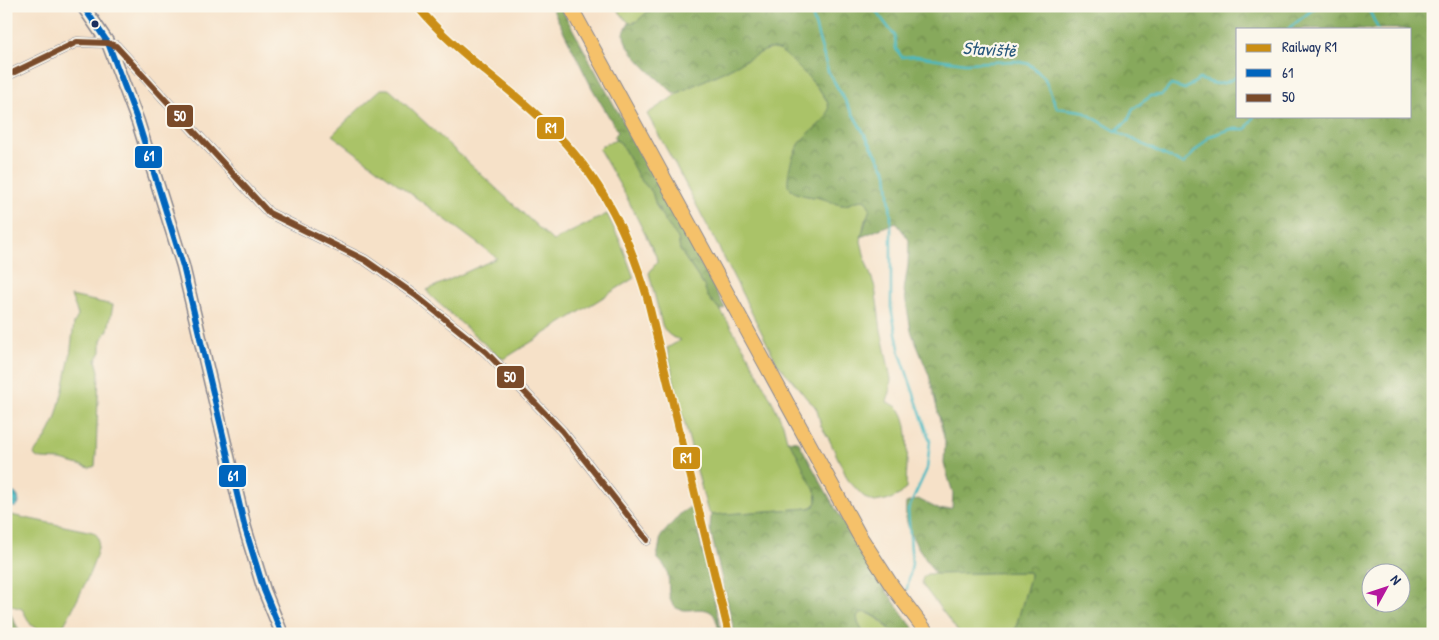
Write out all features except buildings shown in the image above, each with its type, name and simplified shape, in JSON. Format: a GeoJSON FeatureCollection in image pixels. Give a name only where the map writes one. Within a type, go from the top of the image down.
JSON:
{"type":"FeatureCollection","features":[{"type":"Feature","properties":{"kind":"main road"},"geometry":{"type":"LineString","coordinates":[[570,6],[859,534],[892,586],[928,634]]}},
{"type":"Feature","properties":{"kind":"street"},"geometry":{"type":"LineString","coordinates":[[83,6],[108,43],[138,122],[183,266],[246,528],[264,590],[282,634]]}},
{"type":"Feature","properties":{"kind":"street"},"geometry":{"type":"LineString","coordinates":[[6,76],[77,42],[108,43],[116,46],[269,213],[364,260],[414,295],[486,352],[562,431],[647,540]]}},
{"type":"Feature","properties":{"kind":"green space"},"geometry":{"type":"Polygon","coordinates":[[[551,6],[560,6],[725,308],[721,311],[708,297],[704,286],[680,250],[678,238],[656,205],[652,192],[639,178],[621,143],[616,140],[614,136],[618,132],[592,88],[551,6]]]}},
{"type":"Feature","properties":{"kind":"green space"},"geometry":{"type":"Polygon","coordinates":[[[614,6],[654,6],[639,19],[629,23],[614,6]]]}},
{"type":"Feature","properties":{"kind":"green space"},"geometry":{"type":"Polygon","coordinates":[[[654,6],[1433,6],[1433,634],[1014,634],[1030,573],[935,574],[914,540],[907,522],[906,503],[918,499],[940,510],[952,508],[953,493],[944,464],[945,442],[929,375],[911,331],[904,290],[909,240],[896,222],[861,237],[870,208],[866,201],[860,200],[841,205],[796,193],[788,186],[791,161],[803,139],[827,115],[827,100],[807,75],[782,52],[773,49],[768,49],[675,94],[637,58],[625,41],[624,33],[629,23],[636,22],[654,6]]]}},
{"type":"Feature","properties":{"kind":"green space"},"geometry":{"type":"Polygon","coordinates":[[[773,48],[781,51],[799,67],[820,91],[829,105],[827,117],[799,144],[795,151],[791,164],[791,190],[799,194],[825,199],[841,205],[860,200],[866,201],[870,208],[864,224],[861,241],[875,287],[891,379],[887,402],[896,406],[904,417],[907,437],[906,488],[901,494],[891,499],[875,502],[867,499],[848,480],[821,426],[817,410],[777,363],[718,246],[647,114],[687,88],[773,48]]]}},
{"type":"Feature","properties":{"kind":"green space"},"geometry":{"type":"Polygon","coordinates":[[[381,89],[390,90],[553,241],[607,214],[621,243],[634,278],[504,359],[498,356],[434,299],[427,290],[497,258],[332,135],[381,89]]]}},
{"type":"Feature","properties":{"kind":"green space"},"geometry":{"type":"Polygon","coordinates":[[[616,140],[621,143],[639,178],[652,192],[656,205],[665,221],[678,238],[680,250],[748,355],[783,424],[787,440],[793,447],[816,492],[817,502],[814,506],[809,508],[715,515],[711,515],[707,509],[667,348],[681,340],[670,335],[662,325],[649,273],[657,262],[656,256],[626,196],[599,149],[603,145],[616,140]]]}},
{"type":"Feature","properties":{"kind":"green space"},"geometry":{"type":"Polygon","coordinates":[[[71,296],[113,305],[108,330],[101,340],[101,352],[96,360],[99,371],[96,454],[95,466],[90,468],[61,460],[42,459],[34,454],[46,438],[55,420],[63,390],[74,323],[78,316],[71,296]]]}},
{"type":"Feature","properties":{"kind":"green space"},"geometry":{"type":"Polygon","coordinates":[[[787,440],[798,441],[869,564],[918,634],[895,634],[872,614],[861,613],[857,616],[858,623],[864,634],[735,634],[710,529],[711,515],[809,508],[814,506],[817,502],[815,492],[796,453],[787,440]]]}},
{"type":"Feature","properties":{"kind":"green space"},"geometry":{"type":"Polygon","coordinates":[[[692,506],[722,634],[720,634],[714,615],[710,611],[699,609],[682,610],[673,605],[669,596],[667,571],[657,558],[661,536],[681,513],[692,506]]]}},
{"type":"Feature","properties":{"kind":"green space"},"geometry":{"type":"Polygon","coordinates":[[[6,514],[93,532],[98,537],[96,557],[91,571],[59,634],[45,632],[31,625],[22,609],[6,604],[6,514]]]}},
{"type":"Feature","properties":{"kind":"green space"},"geometry":{"type":"Polygon","coordinates":[[[1028,572],[1030,577],[1014,634],[960,634],[922,582],[927,574],[1028,572]]]}},
{"type":"Feature","properties":{"kind":"green space"},"geometry":{"type":"Polygon","coordinates":[[[6,605],[21,634],[6,634],[6,605]]]}},
{"type":"Feature","properties":{"kind":"green space"},"geometry":{"type":"Polygon","coordinates":[[[866,612],[877,618],[895,634],[864,634],[858,623],[857,616],[860,613],[866,612]]]}},
{"type":"Feature","properties":{"kind":"water"},"geometry":{"type":"Polygon","coordinates":[[[15,493],[18,497],[19,503],[16,507],[6,507],[6,495],[15,493]]]}},
{"type":"Feature","properties":{"kind":"waterway"},"geometry":{"type":"LineString","coordinates":[[807,6],[812,14],[828,71],[887,173],[891,217],[891,308],[900,353],[930,441],[927,469],[908,510],[912,564],[907,589]]}},
{"type":"Feature","properties":{"kind":"waterway","name":"Staviště"},"geometry":{"type":"LineString","coordinates":[[861,6],[875,10],[895,36],[896,49],[902,57],[916,56],[965,63],[1015,61],[1029,64],[1044,77],[1057,108],[1082,111],[1116,131],[1128,120],[1133,109],[1151,96],[1162,95],[1171,85],[1185,89],[1199,79],[1219,84],[1236,77]]}},
{"type":"Feature","properties":{"kind":"waterway","name":"Staviště"},"geometry":{"type":"LineString","coordinates":[[1289,28],[1317,6]]}},
{"type":"Feature","properties":{"kind":"waterway"},"geometry":{"type":"LineString","coordinates":[[1367,6],[1378,28]]}},
{"type":"Feature","properties":{"kind":"waterway"},"geometry":{"type":"LineString","coordinates":[[1116,131],[1183,164],[1210,136],[1231,129],[1246,129],[1253,118]]}},
{"type":"Feature","properties":{"kind":"rail line","name":"R1"},"geometry":{"type":"LineString","coordinates":[[417,6],[444,36],[557,134],[591,175],[618,220],[647,297],[729,634]]}},
{"type":"Feature","properties":{"kind":"transit line","name":"61"},"geometry":{"type":"LineString","coordinates":[[83,6],[108,43],[138,122],[183,266],[245,528],[264,590],[282,634]]}},
{"type":"Feature","properties":{"kind":"transit line","name":"50"},"geometry":{"type":"LineString","coordinates":[[6,76],[77,42],[108,43],[116,46],[269,213],[365,260],[415,295],[486,352],[562,431],[647,540]]}}]}
